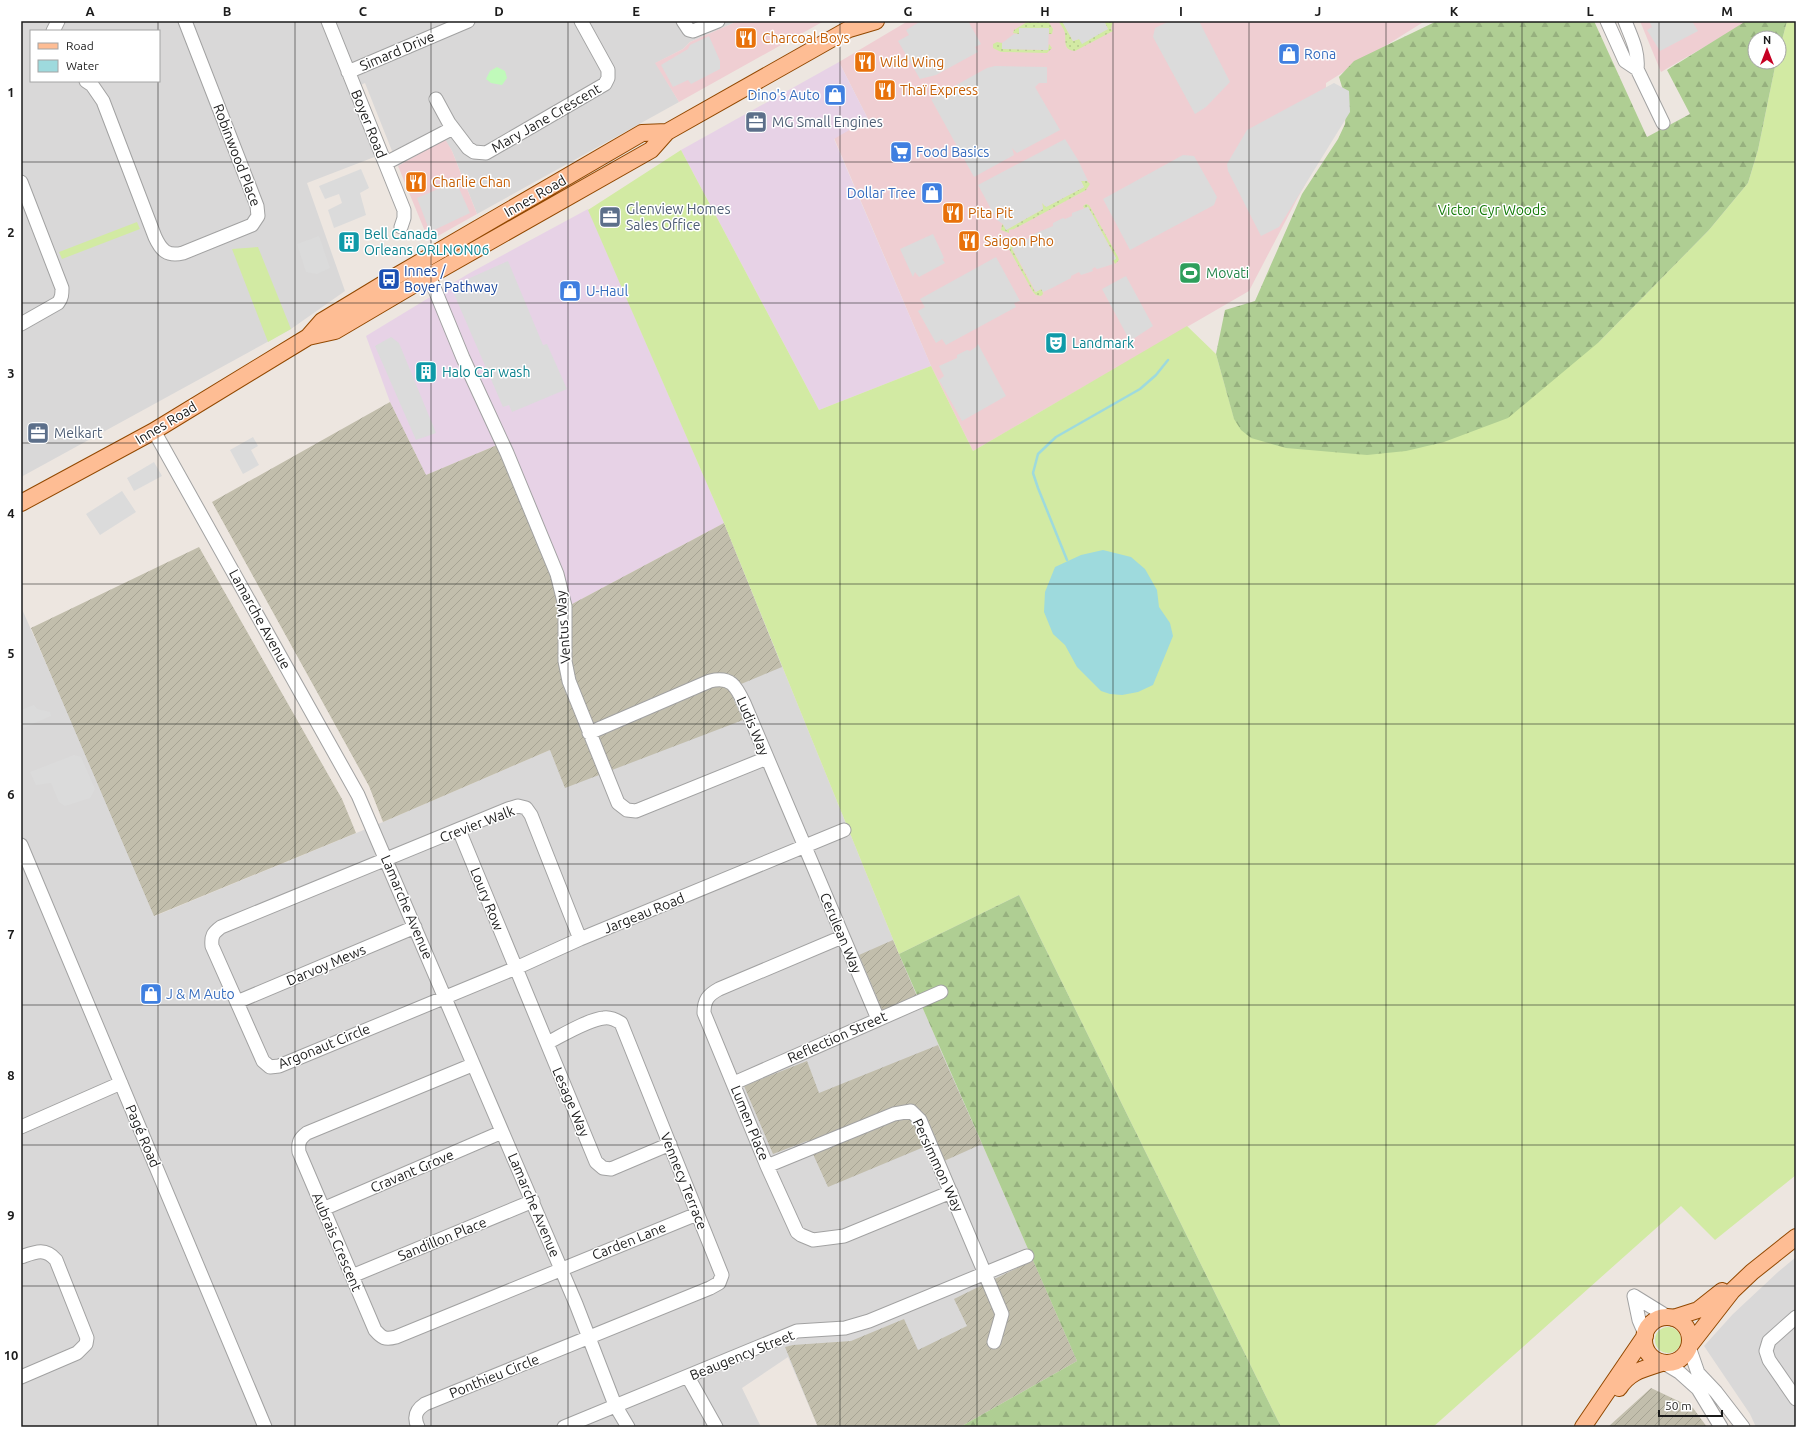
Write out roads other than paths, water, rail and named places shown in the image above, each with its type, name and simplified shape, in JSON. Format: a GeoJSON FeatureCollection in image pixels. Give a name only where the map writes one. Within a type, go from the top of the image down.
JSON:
{"type":"FeatureCollection","features":[{"type":"Feature","properties":{"kind":"main road","name":"Innes Road"},"geometry":{"type":"LineString","coordinates":[[308,337],[335,331],[651,150],[667,132],[852,25],[864,26],[876,21]]}},
{"type":"Feature","properties":{"kind":"main road","name":"Innes Road"},"geometry":{"type":"LineString","coordinates":[[21,503],[154,431],[308,337],[322,321],[423,260],[642,133],[667,132]]}},
{"type":"Feature","properties":{"kind":"main road"},"geometry":{"type":"LineString","coordinates":[[1584,1427],[1600,1412],[1623,1382],[1635,1372],[1663,1363],[1672,1363],[1680,1359],[1715,1310],[1752,1272],[1796,1237]]}},
{"type":"Feature","properties":{"kind":"main road"},"geometry":{"type":"LineString","coordinates":[[1584,1427],[1645,1335],[1649,1326],[1655,1321],[1698,1310],[1735,1281],[1752,1272]]}},
{"type":"Feature","properties":{"kind":"main road"},"geometry":{"type":"LineString","coordinates":[[1671,1317],[1685,1325],[1690,1338],[1690,1346]]}},
{"type":"Feature","properties":{"kind":"main road"},"geometry":{"type":"LineString","coordinates":[[1645,1335],[1647,1350],[1651,1356],[1663,1363]]}},
{"type":"Feature","properties":{"kind":"street"},"geometry":{"type":"LineString","coordinates":[[54,30],[58,21]]}},
{"type":"Feature","properties":{"kind":"street","name":"Robinwood Place"},"geometry":{"type":"LineString","coordinates":[[88,82],[92,85],[103,101],[155,237],[163,251],[168,254],[175,255],[252,225],[258,216],[257,206],[185,21]]}},
{"type":"Feature","properties":{"kind":"street","name":"Boyer Road"},"geometry":{"type":"LineString","coordinates":[[328,21],[404,210],[404,218],[401,227]]}},
{"type":"Feature","properties":{"kind":"street","name":"Simard Drive"},"geometry":{"type":"LineString","coordinates":[[348,72],[468,21]]}},
{"type":"Feature","properties":{"kind":"street","name":"Mary Jane Crescent"},"geometry":{"type":"LineString","coordinates":[[436,98],[453,128],[468,148],[474,152],[486,153],[605,84],[608,78],[608,70],[581,21]]}},
{"type":"Feature","properties":{"kind":"street"},"geometry":{"type":"LineString","coordinates":[[683,21],[689,30],[693,31],[718,21]]}},
{"type":"Feature","properties":{"kind":"street"},"geometry":{"type":"LineString","coordinates":[[1607,21],[1625,61],[1637,68]]}},
{"type":"Feature","properties":{"kind":"street"},"geometry":{"type":"LineString","coordinates":[[1625,21],[1636,47],[1638,60],[1637,68],[1663,124]]}},
{"type":"Feature","properties":{"kind":"street"},"geometry":{"type":"LineString","coordinates":[[386,164],[453,128]]}},
{"type":"Feature","properties":{"kind":"street"},"geometry":{"type":"LineString","coordinates":[[21,182],[62,288],[62,293],[61,299],[53,307],[21,324]]}},
{"type":"Feature","properties":{"kind":"street","name":"Ventus Way"},"geometry":{"type":"LineString","coordinates":[[423,260],[463,358],[499,435],[557,574],[565,610],[566,670],[573,692],[615,796],[623,807],[630,811],[644,808],[767,758]]}},
{"type":"Feature","properties":{"kind":"street","name":"Lamarche Avenue"},"geometry":{"type":"LineString","coordinates":[[154,431],[350,778],[387,860],[445,996],[472,1065],[561,1269],[615,1405],[628,1427]]}},
{"type":"Feature","properties":{"kind":"street","name":"Ludis Way"},"geometry":{"type":"LineString","coordinates":[[589,733],[707,683],[716,680],[726,680],[734,684],[804,846]]}},
{"type":"Feature","properties":{"kind":"street","name":"Crevier Walk"},"geometry":{"type":"LineString","coordinates":[[387,860],[508,809],[518,806],[526,808],[531,815],[580,939]]}},
{"type":"Feature","properties":{"kind":"street","name":"Loury Row"},"geometry":{"type":"LineString","coordinates":[[459,830],[516,968]]}},
{"type":"Feature","properties":{"kind":"street","name":"Jargeau Road"},"geometry":{"type":"LineString","coordinates":[[445,996],[516,968],[580,939],[844,830]]}},
{"type":"Feature","properties":{"kind":"street","name":"Pagé Road"},"geometry":{"type":"LineString","coordinates":[[21,845],[265,1427]]}},
{"type":"Feature","properties":{"kind":"street","name":"Cerulean Way"},"geometry":{"type":"LineString","coordinates":[[804,846],[842,938],[878,1019]]}},
{"type":"Feature","properties":{"kind":"street","name":"Argonaut Circle"},"geometry":{"type":"LineString","coordinates":[[387,860],[221,927],[211,937],[212,946],[263,1062],[270,1066],[279,1066],[445,996]]}},
{"type":"Feature","properties":{"kind":"street","name":"Darvoy Mews"},"geometry":{"type":"LineString","coordinates":[[237,1002],[415,927]]}},
{"type":"Feature","properties":{"kind":"street","name":"Lumen Place"},"geometry":{"type":"LineString","coordinates":[[842,938],[719,989],[710,994],[706,1000],[704,1013],[767,1166],[797,1232],[806,1238],[813,1240],[832,1239],[844,1236],[951,1192]]}},
{"type":"Feature","properties":{"kind":"street","name":"Lesage Way"},"geometry":{"type":"LineString","coordinates":[[516,968],[596,1162],[603,1168],[611,1169],[670,1144]]}},
{"type":"Feature","properties":{"kind":"street","name":"Reflection Street"},"geometry":{"type":"LineString","coordinates":[[734,1083],[941,992]]}},
{"type":"Feature","properties":{"kind":"street","name":"Vennecy Terrace"},"geometry":{"type":"LineString","coordinates":[[547,1043],[594,1020],[604,1018],[613,1019],[621,1023],[697,1214],[720,1266],[722,1275],[719,1283],[589,1337]]}},
{"type":"Feature","properties":{"kind":"street","name":"Aubrais Crescent"},"geometry":{"type":"LineString","coordinates":[[472,1065],[307,1133],[302,1137],[298,1144],[299,1152],[374,1330],[382,1338],[389,1339],[561,1269]]}},
{"type":"Feature","properties":{"kind":"street"},"geometry":{"type":"LineString","coordinates":[[21,1127],[121,1083]]}},
{"type":"Feature","properties":{"kind":"street","name":"Persimmon Way"},"geometry":{"type":"LineString","coordinates":[[767,1166],[894,1114],[912,1111],[920,1120],[1002,1314],[994,1342]]}},
{"type":"Feature","properties":{"kind":"street","name":"Cravant Grove"},"geometry":{"type":"LineString","coordinates":[[323,1210],[502,1132]]}},
{"type":"Feature","properties":{"kind":"street","name":"Sandillon Place"},"geometry":{"type":"LineString","coordinates":[[352,1276],[532,1201]]}},
{"type":"Feature","properties":{"kind":"street","name":"Carden Lane"},"geometry":{"type":"LineString","coordinates":[[561,1269],[697,1214]]}},
{"type":"Feature","properties":{"kind":"street"},"geometry":{"type":"LineString","coordinates":[[21,1257],[40,1251],[52,1255],[56,1260],[87,1338],[86,1344],[78,1353],[21,1377]]}},
{"type":"Feature","properties":{"kind":"street","name":"Beaugency Street"},"geometry":{"type":"LineString","coordinates":[[615,1405],[688,1377],[797,1331],[844,1328],[855,1325],[1027,1256]]}},
{"type":"Feature","properties":{"kind":"street"},"geometry":{"type":"LineString","coordinates":[[1645,1335],[1639,1320],[1634,1296],[1671,1317]]}},
{"type":"Feature","properties":{"kind":"street"},"geometry":{"type":"LineString","coordinates":[[1796,1317],[1769,1341],[1766,1351],[1769,1360],[1796,1398]]}},
{"type":"Feature","properties":{"kind":"street","name":"Ponthieu Circle"},"geometry":{"type":"LineString","coordinates":[[418,1427],[415,1417],[416,1412],[426,1404],[589,1337]]}},
{"type":"Feature","properties":{"kind":"street"},"geometry":{"type":"LineString","coordinates":[[1690,1346],[1698,1372],[1716,1392],[1743,1427]]}},
{"type":"Feature","properties":{"kind":"street"},"geometry":{"type":"LineString","coordinates":[[1663,1363],[1679,1372],[1698,1389],[1721,1427]]}},
{"type":"Feature","properties":{"kind":"street"},"geometry":{"type":"LineString","coordinates":[[688,1377],[716,1427]]}},
{"type":"Feature","properties":{"kind":"street"},"geometry":{"type":"LineString","coordinates":[[564,1427],[615,1405]]}},
{"type":"Feature","properties":{"kind":"water"},"geometry":{"type":"Polygon","coordinates":[[[1103,550],[1131,557],[1145,569],[1157,590],[1159,607],[1170,623],[1173,636],[1153,685],[1138,692],[1122,695],[1110,694],[1101,691],[1077,667],[1065,645],[1053,634],[1044,612],[1045,592],[1055,567],[1081,555],[1103,550]]]}},
{"type":"Feature","properties":{"kind":"waterway"},"geometry":{"type":"LineString","coordinates":[[1067,560],[1033,473],[1038,454],[1056,437],[1140,389],[1156,375],[1168,360]]}},
{"type":"Feature","properties":{"kind":"place","name":"Charcoal Boys"},"geometry":{"type":"Point","coordinates":[746,38]}},
{"type":"Feature","properties":{"kind":"place","name":"Rona"},"geometry":{"type":"Point","coordinates":[1289,54]}},
{"type":"Feature","properties":{"kind":"place","name":"Wild Wing"},"geometry":{"type":"Point","coordinates":[865,62]}},
{"type":"Feature","properties":{"kind":"place","name":"Thaï Express"},"geometry":{"type":"Point","coordinates":[885,90]}},
{"type":"Feature","properties":{"kind":"place","name":"Dino's Auto"},"geometry":{"type":"Point","coordinates":[835,95]}},
{"type":"Feature","properties":{"kind":"place","name":"MG Small Engines"},"geometry":{"type":"Point","coordinates":[756,122]}},
{"type":"Feature","properties":{"kind":"place","name":"Food Basics"},"geometry":{"type":"Point","coordinates":[901,152]}},
{"type":"Feature","properties":{"kind":"place","name":"Charlie Chan"},"geometry":{"type":"Point","coordinates":[416,182]}},
{"type":"Feature","properties":{"kind":"place","name":"Dollar Tree"},"geometry":{"type":"Point","coordinates":[932,193]}},
{"type":"Feature","properties":{"kind":"place","name":"Pita Pit"},"geometry":{"type":"Point","coordinates":[953,213]}},
{"type":"Feature","properties":{"kind":"place","name":"Glenview Homes Sales Office"},"geometry":{"type":"Point","coordinates":[610,217]}},
{"type":"Feature","properties":{"kind":"place","name":"Saigon Pho"},"geometry":{"type":"Point","coordinates":[969,241]}},
{"type":"Feature","properties":{"kind":"place","name":"Bell Canada Orleans ORLNON06"},"geometry":{"type":"Point","coordinates":[349,242]}},
{"type":"Feature","properties":{"kind":"place","name":"Movati"},"geometry":{"type":"Point","coordinates":[1190,273]}},
{"type":"Feature","properties":{"kind":"place","name":"Innes / Boyer Pathway"},"geometry":{"type":"Point","coordinates":[389,279]}},
{"type":"Feature","properties":{"kind":"place","name":"U-Haul"},"geometry":{"type":"Point","coordinates":[570,291]}},
{"type":"Feature","properties":{"kind":"place","name":"Landmark"},"geometry":{"type":"Point","coordinates":[1056,343]}},
{"type":"Feature","properties":{"kind":"place","name":"Halo Car wash"},"geometry":{"type":"Point","coordinates":[426,372]}},
{"type":"Feature","properties":{"kind":"place","name":"Melkart"},"geometry":{"type":"Point","coordinates":[38,433]}},
{"type":"Feature","properties":{"kind":"place","name":"J & M Auto"},"geometry":{"type":"Point","coordinates":[151,994]}},
{"type":"Feature","properties":{"kind":"park label","name":"Victor Cyr Woods"},"geometry":{"type":"Point","coordinates":[1492,210]}}]}
